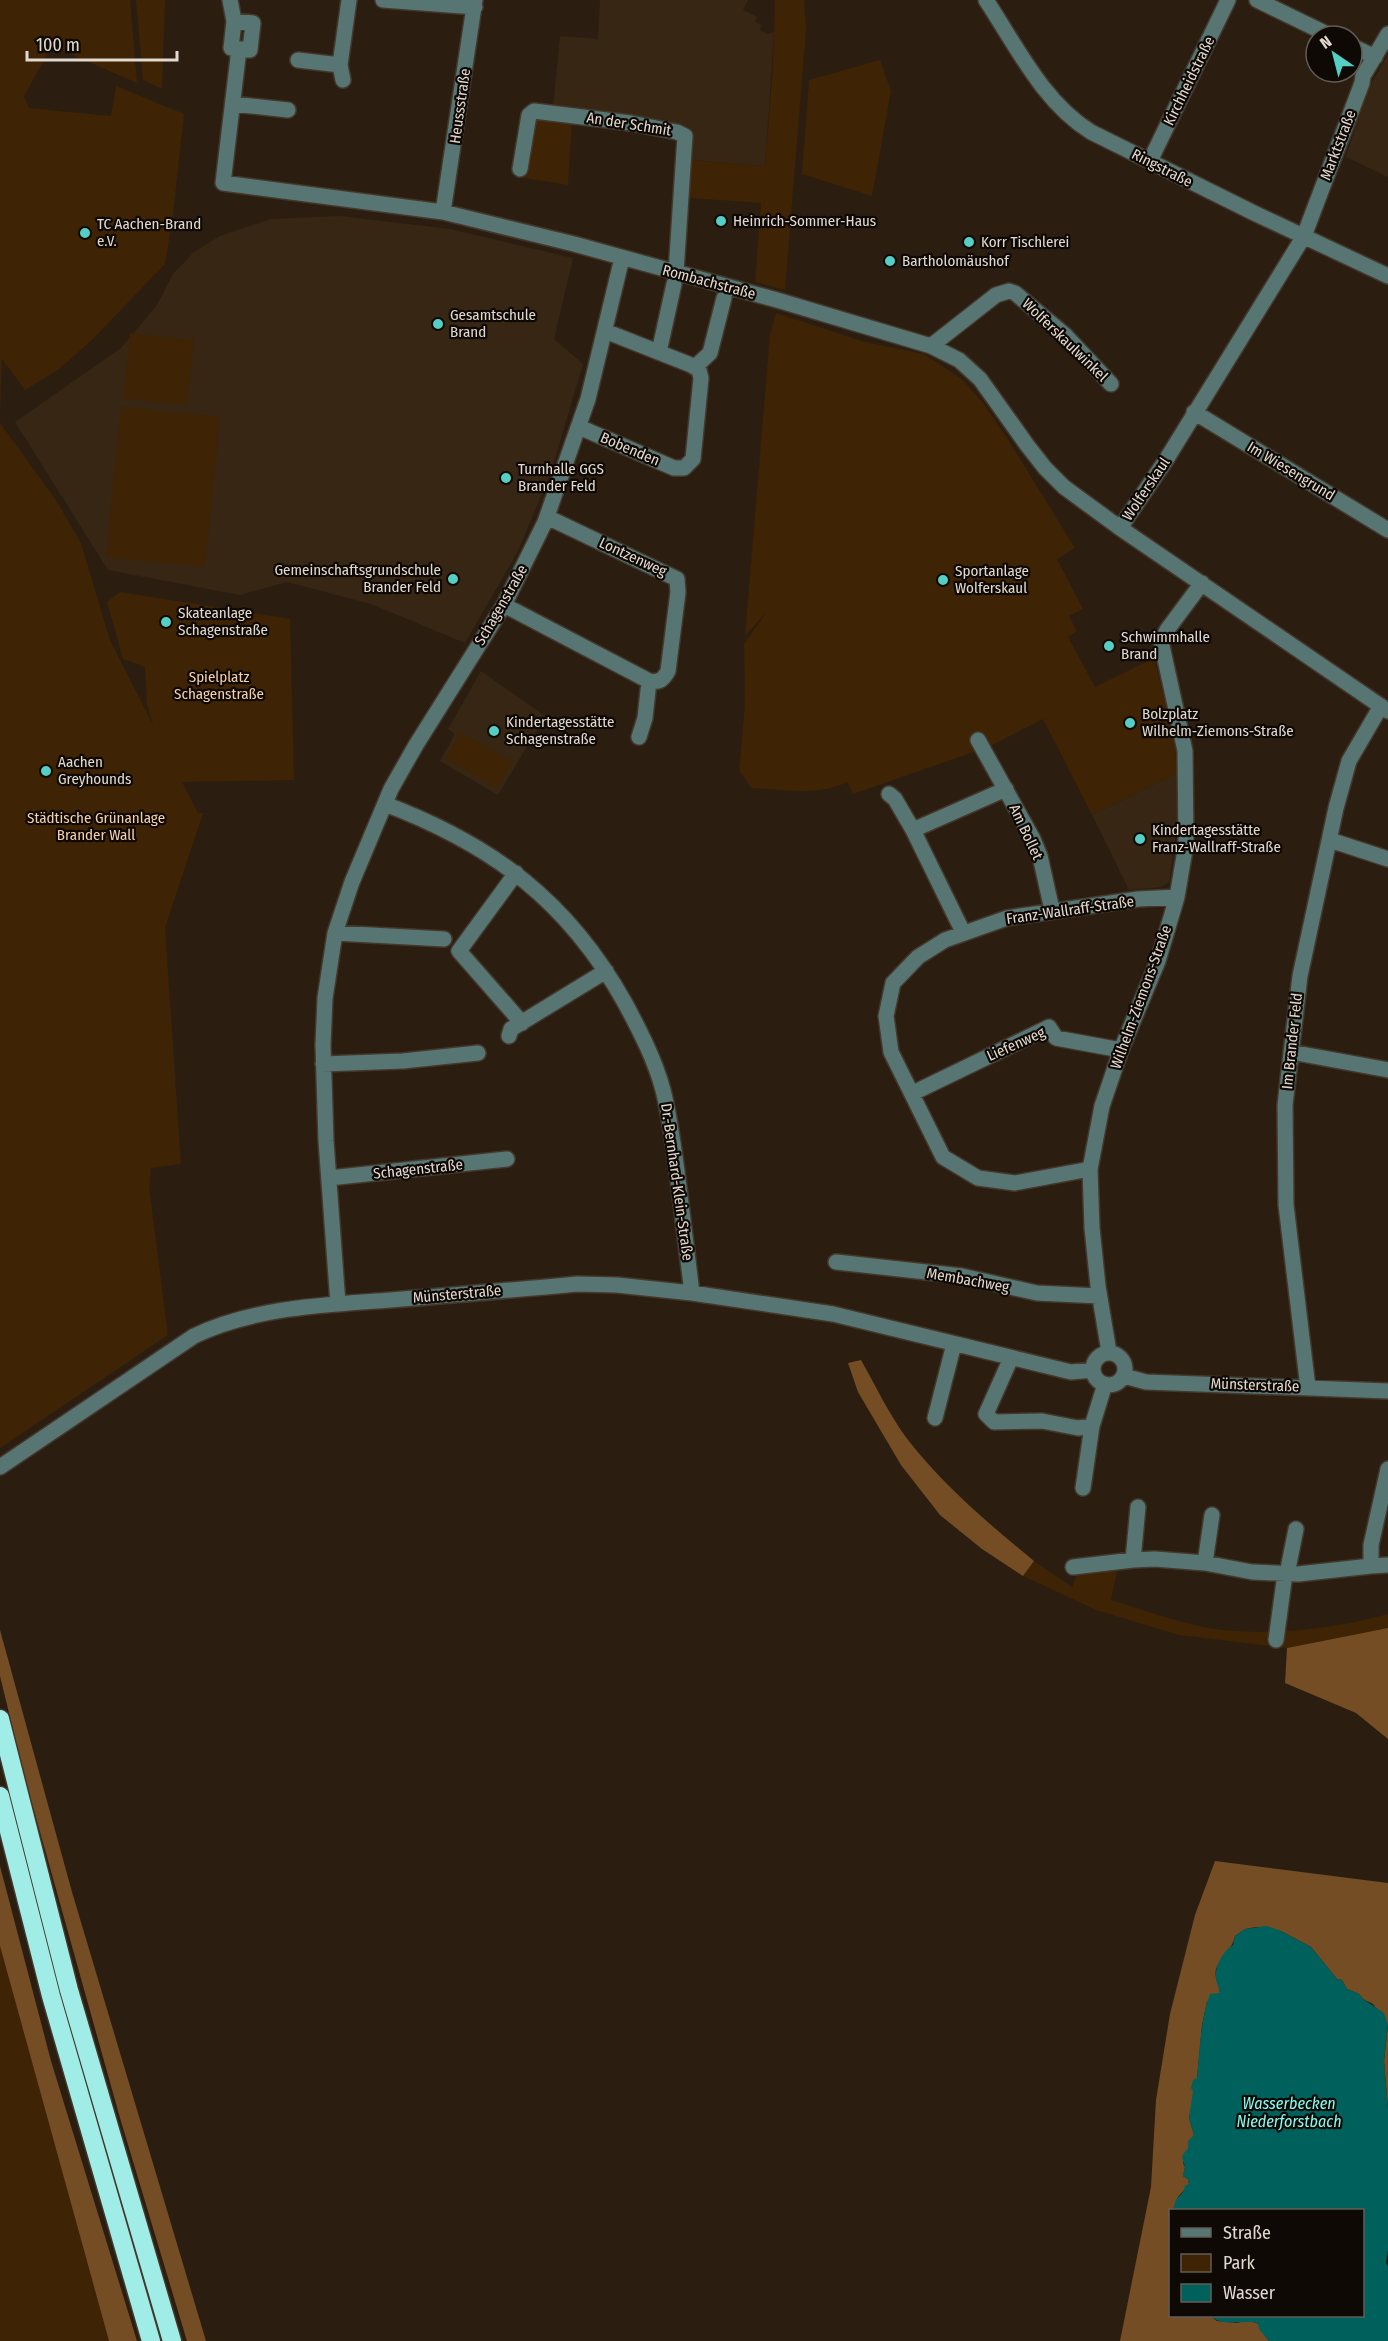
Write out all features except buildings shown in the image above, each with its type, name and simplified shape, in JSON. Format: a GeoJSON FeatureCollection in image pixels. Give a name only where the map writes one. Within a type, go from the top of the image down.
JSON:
{"type":"FeatureCollection","features":[{"type":"Feature","properties":{"kind":"highway"},"geometry":{"type":"LineString","coordinates":[[0,1719],[69,1990],[172,2341]]}},
{"type":"Feature","properties":{"kind":"highway"},"geometry":{"type":"LineString","coordinates":[[0,1796],[51,1996],[151,2341]]}},
{"type":"Feature","properties":{"kind":"street"},"geometry":{"type":"LineString","coordinates":[[230,0],[234,21],[231,48],[238,49],[233,104],[288,110]]}},
{"type":"Feature","properties":{"kind":"street"},"geometry":{"type":"LineString","coordinates":[[298,60],[341,73],[349,0]]}},
{"type":"Feature","properties":{"kind":"street"},"geometry":{"type":"LineString","coordinates":[[383,0],[475,3]]}},
{"type":"Feature","properties":{"kind":"street","name":"Ringstraße"},"geometry":{"type":"LineString","coordinates":[[986,0],[1045,89],[1074,121],[1091,132],[1388,276]]}},
{"type":"Feature","properties":{"kind":"street","name":"Kirchheidstraße"},"geometry":{"type":"LineString","coordinates":[[1150,161],[1228,0]]}},
{"type":"Feature","properties":{"kind":"street"},"geometry":{"type":"LineString","coordinates":[[1257,0],[1306,24]]}},
{"type":"Feature","properties":{"kind":"street","name":"Heussstraße"},"geometry":{"type":"LineString","coordinates":[[443,212],[475,3]]}},
{"type":"Feature","properties":{"kind":"street","name":"Marktstraße"},"geometry":{"type":"LineString","coordinates":[[1304,236],[1363,76],[1388,34]]}},
{"type":"Feature","properties":{"kind":"street"},"geometry":{"type":"LineString","coordinates":[[1364,52],[1375,57]]}},
{"type":"Feature","properties":{"kind":"street","name":"Rombachstraße"},"geometry":{"type":"LineString","coordinates":[[233,104],[223,183],[443,212],[622,258],[675,278],[931,346],[959,360],[980,378],[1045,468],[1064,486],[1120,528]]}},
{"type":"Feature","properties":{"kind":"street","name":"An der Schmit"},"geometry":{"type":"LineString","coordinates":[[520,170],[529,115],[534,111],[631,123],[677,132],[685,136],[675,278]]}},
{"type":"Feature","properties":{"kind":"street","name":"Wolferskaul"},"geometry":{"type":"LineString","coordinates":[[1304,236],[1166,460],[1120,528],[1384,709]]}},
{"type":"Feature","properties":{"kind":"street","name":"Schagenstraße"},"geometry":{"type":"LineString","coordinates":[[338,1304],[323,1064],[324,1002],[335,933],[352,882],[392,789],[416,745],[504,605],[547,517],[579,427],[622,258]]}},
{"type":"Feature","properties":{"kind":"street"},"geometry":{"type":"LineString","coordinates":[[659,352],[675,278]]}},
{"type":"Feature","properties":{"kind":"street","name":"Wolferskaulwinkel"},"geometry":{"type":"LineString","coordinates":[[931,346],[996,295],[1009,291],[1016,293],[1065,335],[1112,384]]}},
{"type":"Feature","properties":{"kind":"street"},"geometry":{"type":"LineString","coordinates":[[605,331],[695,367],[710,353],[724,298]]}},
{"type":"Feature","properties":{"kind":"street","name":"Bobenden"},"geometry":{"type":"LineString","coordinates":[[579,427],[674,468],[684,468],[690,464],[694,454],[702,378],[695,367]]}},
{"type":"Feature","properties":{"kind":"street","name":"Im Wiesengrund"},"geometry":{"type":"LineString","coordinates":[[1194,412],[1388,530]]}},
{"type":"Feature","properties":{"kind":"street","name":"Lontzenweg"},"geometry":{"type":"LineString","coordinates":[[547,517],[677,579],[678,591],[668,671],[663,680],[649,681]]}},
{"type":"Feature","properties":{"kind":"street","name":"Wilhelm-Ziemons-Straße"},"geometry":{"type":"LineString","coordinates":[[1109,1352],[1099,1296],[1092,1228],[1090,1169],[1102,1106],[1121,1050],[1158,961],[1177,897],[1186,844],[1185,751],[1161,641],[1202,583]]}},
{"type":"Feature","properties":{"kind":"street"},"geometry":{"type":"LineString","coordinates":[[504,605],[649,681],[645,718],[639,737]]}},
{"type":"Feature","properties":{"kind":"street","name":"Im Brander Feld"},"geometry":{"type":"LineString","coordinates":[[1308,1388],[1286,1205],[1285,1105],[1300,976],[1314,900],[1336,808],[1349,761],[1384,709]]}},
{"type":"Feature","properties":{"kind":"street","name":"Am Bollet"},"geometry":{"type":"LineString","coordinates":[[978,740],[1040,856],[1052,910]]}},
{"type":"Feature","properties":{"kind":"street","name":"Am Bollet"},"geometry":{"type":"LineString","coordinates":[[913,830],[1006,789]]}},
{"type":"Feature","properties":{"kind":"street"},"geometry":{"type":"LineString","coordinates":[[889,794],[913,830],[963,932]]}},
{"type":"Feature","properties":{"kind":"street","name":"Dr.-Bernhard-Klein-Straße"},"geometry":{"type":"LineString","coordinates":[[386,804],[439,826],[473,844],[516,873],[567,921],[606,972],[643,1037],[664,1095],[670,1121],[692,1293]]}},
{"type":"Feature","properties":{"kind":"street"},"geometry":{"type":"LineString","coordinates":[[1330,840],[1388,859]]}},
{"type":"Feature","properties":{"kind":"street"},"geometry":{"type":"LineString","coordinates":[[516,873],[459,951],[522,1023]]}},
{"type":"Feature","properties":{"kind":"street","name":"Franz-Wallraff-Straße"},"geometry":{"type":"LineString","coordinates":[[1090,1169],[1015,1183],[978,1178],[943,1157],[891,1052],[885,1016],[893,983],[918,957],[963,932],[1007,918],[1052,910],[1177,897]]}},
{"type":"Feature","properties":{"kind":"street"},"geometry":{"type":"LineString","coordinates":[[335,933],[444,939]]}},
{"type":"Feature","properties":{"kind":"street"},"geometry":{"type":"LineString","coordinates":[[509,1036],[511,1029],[606,972]]}},
{"type":"Feature","properties":{"kind":"street","name":"Liefenweg"},"geometry":{"type":"LineString","coordinates":[[913,1093],[1049,1027],[1056,1038],[1121,1050]]}},
{"type":"Feature","properties":{"kind":"street"},"geometry":{"type":"LineString","coordinates":[[1291,1052],[1388,1070]]}},
{"type":"Feature","properties":{"kind":"street"},"geometry":{"type":"LineString","coordinates":[[323,1064],[403,1061],[478,1053]]}},
{"type":"Feature","properties":{"kind":"street","name":"Schagenstraße"},"geometry":{"type":"LineString","coordinates":[[329,1178],[507,1159]]}},
{"type":"Feature","properties":{"kind":"street","name":"Membachweg"},"geometry":{"type":"LineString","coordinates":[[836,1262],[962,1276],[1037,1293],[1099,1296]]}},
{"type":"Feature","properties":{"kind":"street","name":"Münsterstraße"},"geometry":{"type":"LineString","coordinates":[[0,1467],[194,1336],[214,1326],[263,1314],[338,1304],[578,1284],[617,1285],[692,1293],[833,1314],[1071,1372],[1093,1370]]}},
{"type":"Feature","properties":{"kind":"street"},"geometry":{"type":"LineString","coordinates":[[935,1418],[954,1344]]}},
{"type":"Feature","properties":{"kind":"street"},"geometry":{"type":"LineString","coordinates":[[1109,1352],[1122,1359],[1125,1368],[1124,1376],[1118,1382],[1105,1384],[1097,1379],[1093,1370],[1094,1362],[1109,1352]]}},
{"type":"Feature","properties":{"kind":"street"},"geometry":{"type":"LineString","coordinates":[[1011,1358],[986,1414],[991,1420],[994,1422],[1042,1421],[1078,1428],[1092,1426]]}},
{"type":"Feature","properties":{"kind":"street","name":"Münsterstraße"},"geometry":{"type":"LineString","coordinates":[[1124,1376],[1146,1382],[1388,1390]]}},
{"type":"Feature","properties":{"kind":"street"},"geometry":{"type":"LineString","coordinates":[[1083,1488],[1092,1426],[1105,1384]]}},
{"type":"Feature","properties":{"kind":"street"},"geometry":{"type":"LineString","coordinates":[[1371,1566],[1371,1545],[1388,1469]]}},
{"type":"Feature","properties":{"kind":"street"},"geometry":{"type":"LineString","coordinates":[[1132,1560],[1138,1507]]}},
{"type":"Feature","properties":{"kind":"street"},"geometry":{"type":"LineString","coordinates":[[1205,1563],[1212,1515]]}},
{"type":"Feature","properties":{"kind":"street"},"geometry":{"type":"LineString","coordinates":[[1276,1640],[1286,1574],[1296,1529]]}},
{"type":"Feature","properties":{"kind":"street"},"geometry":{"type":"LineString","coordinates":[[1073,1567],[1155,1559],[1205,1563],[1252,1572],[1286,1574],[1388,1565]]}},
{"type":"Feature","properties":{"kind":"shaded area"},"geometry":{"type":"Polygon","coordinates":[[[600,0],[748,0],[743,10],[757,17],[755,22],[762,25],[760,30],[768,34],[774,32],[765,166],[691,160],[690,131],[677,126],[553,108],[560,36],[598,39],[600,0]]]}},
{"type":"Feature","properties":{"kind":"shaded area"},"geometry":{"type":"Polygon","coordinates":[[[1388,54],[1388,177],[1346,157],[1367,92],[1388,54]]]}},
{"type":"Feature","properties":{"kind":"shaded area"},"geometry":{"type":"Polygon","coordinates":[[[340,216],[450,229],[573,258],[554,339],[583,364],[550,475],[517,553],[465,643],[371,604],[287,582],[240,595],[108,570],[15,422],[121,348],[157,305],[173,274],[194,252],[220,236],[271,219],[340,216]]]}},
{"type":"Feature","properties":{"kind":"shaded area","name":"Kindertagesstätte Schagenstraße"},"geometry":{"type":"Polygon","coordinates":[[[481,671],[545,716],[498,795],[440,761],[455,734],[448,729],[481,671]]]}},
{"type":"Feature","properties":{"kind":"shaded area","name":"Kindertagesstätte Franz-Wallraff-Straße"},"geometry":{"type":"Polygon","coordinates":[[[1177,773],[1178,817],[1169,882],[1161,887],[1129,890],[1092,815],[1177,773]]]}},
{"type":"Feature","properties":{"kind":"shaded area"},"geometry":{"type":"Polygon","coordinates":[[[861,1360],[895,1421],[922,1457],[968,1504],[1034,1561],[1023,1576],[982,1549],[940,1515],[901,1465],[858,1392],[848,1363],[861,1360]]]}},
{"type":"Feature","properties":{"kind":"shaded area"},"geometry":{"type":"Polygon","coordinates":[[[1388,1628],[1388,1739],[1356,1713],[1285,1683],[1287,1648],[1388,1628]]]}},
{"type":"Feature","properties":{"kind":"shaded area"},"geometry":{"type":"Polygon","coordinates":[[[0,1630],[72,1892],[206,2341],[187,2341],[120,2118],[25,1778],[0,1676],[0,1630]]]}},
{"type":"Feature","properties":{"kind":"shaded area"},"geometry":{"type":"Polygon","coordinates":[[[1215,1861],[1388,1883],[1388,2025],[1373,2004],[1347,1989],[1342,1980],[1337,1979],[1311,1947],[1281,1931],[1256,1927],[1245,1929],[1235,1936],[1232,1945],[1216,1969],[1220,1993],[1207,2002],[1202,2025],[1197,2079],[1189,2118],[1194,2135],[1183,2163],[1185,2167],[1183,2176],[1188,2179],[1189,2184],[1178,2197],[1173,2209],[1169,2209],[1169,2317],[1211,2317],[1217,2321],[1237,2323],[1248,2320],[1259,2324],[1269,2341],[1120,2341],[1151,2187],[1156,2100],[1170,2014],[1195,1915],[1215,1861]]]}},
{"type":"Feature","properties":{"kind":"shaded area"},"geometry":{"type":"Polygon","coordinates":[[[0,1866],[51,2061],[137,2341],[109,2341],[0,1946],[0,1866]]]}},
{"type":"Feature","properties":{"kind":"shaded area"},"geometry":{"type":"Polygon","coordinates":[[[1388,2025],[1388,2109],[1384,2061],[1388,2025]]]}},
{"type":"Feature","properties":{"kind":"green space","name":"TC Aachen-Brand e.V."},"geometry":{"type":"Polygon","coordinates":[[[0,0],[130,0],[137,83],[52,46],[24,96],[29,108],[111,116],[116,86],[184,114],[165,264],[92,340],[59,369],[25,390],[2,359],[0,416],[0,0]]]}},
{"type":"Feature","properties":{"kind":"green space"},"geometry":{"type":"Polygon","coordinates":[[[136,0],[165,0],[162,89],[143,80],[136,0]]]}},
{"type":"Feature","properties":{"kind":"green space"},"geometry":{"type":"Polygon","coordinates":[[[775,0],[804,0],[806,30],[785,290],[755,282],[761,203],[688,198],[691,160],[765,166],[773,67],[775,0]]]}},
{"type":"Feature","properties":{"kind":"green space"},"geometry":{"type":"Polygon","coordinates":[[[880,60],[891,91],[872,196],[802,174],[809,80],[880,60]]]}},
{"type":"Feature","properties":{"kind":"green space"},"geometry":{"type":"Polygon","coordinates":[[[541,115],[572,119],[568,185],[519,177],[529,126],[541,115]]]}},
{"type":"Feature","properties":{"kind":"green space","name":"Sportanlage Wolferskaul"},"geometry":{"type":"Polygon","coordinates":[[[776,313],[865,342],[924,354],[962,379],[983,403],[1075,548],[1057,559],[1083,609],[1069,616],[1077,631],[1068,637],[1095,687],[1154,658],[1175,740],[1177,773],[1092,815],[1043,719],[988,747],[853,794],[847,782],[813,791],[752,788],[739,771],[745,704],[744,644],[766,613],[745,636],[770,335],[776,313]]]}},
{"type":"Feature","properties":{"kind":"green space"},"geometry":{"type":"Polygon","coordinates":[[[130,333],[194,340],[187,405],[124,398],[130,333]]]}},
{"type":"Feature","properties":{"kind":"green space"},"geometry":{"type":"Polygon","coordinates":[[[121,407],[220,417],[205,567],[106,557],[121,407]]]}},
{"type":"Feature","properties":{"kind":"green space","name":"Städtische Grünanlage Brander Wall"},"geometry":{"type":"Polygon","coordinates":[[[0,423],[56,500],[81,543],[110,640],[153,725],[147,705],[145,667],[123,659],[107,602],[120,592],[290,619],[294,780],[182,782],[198,813],[203,813],[165,928],[181,1164],[151,1168],[149,1187],[168,1335],[0,1448],[0,423]]]}},
{"type":"Feature","properties":{"kind":"green space"},"geometry":{"type":"Polygon","coordinates":[[[461,732],[513,762],[497,788],[446,758],[461,732]]]}},
{"type":"Feature","properties":{"kind":"green space"},"geometry":{"type":"Polygon","coordinates":[[[1034,1561],[1072,1587],[1077,1574],[1117,1571],[1111,1600],[1209,1628],[1253,1632],[1299,1630],[1345,1624],[1388,1614],[1388,1628],[1287,1648],[1179,1635],[1096,1610],[1023,1576],[1034,1561]]]}},
{"type":"Feature","properties":{"kind":"green space"},"geometry":{"type":"Polygon","coordinates":[[[0,1946],[109,2341],[0,2341],[0,1946]]]}},
{"type":"Feature","properties":{"kind":"water","name":"Wasserbecken Niederforstbach"},"geometry":{"type":"Polygon","coordinates":[[[1267,1926],[1311,1947],[1337,1979],[1342,1980],[1347,1989],[1359,1994],[1384,2013],[1388,2025],[1384,2061],[1388,2109],[1388,2250],[1386,2262],[1388,2267],[1388,2341],[1269,2341],[1259,2329],[1258,2323],[1222,2322],[1212,2317],[1364,2317],[1364,2209],[1173,2209],[1176,2200],[1185,2186],[1189,2184],[1188,2179],[1183,2176],[1185,2167],[1182,2156],[1188,2148],[1188,2141],[1194,2135],[1189,2118],[1193,2091],[1191,2088],[1193,2080],[1197,2078],[1204,2015],[1210,1994],[1220,1993],[1216,1976],[1219,1961],[1233,1945],[1235,1936],[1245,1929],[1267,1926]]]}},
{"type":"Feature","properties":{"kind":"place","name":"Heinrich-Sommer-Haus"},"geometry":{"type":"Point","coordinates":[721,221]}},
{"type":"Feature","properties":{"kind":"place","name":"TC Aachen-Brand e.V."},"geometry":{"type":"Point","coordinates":[85,233]}},
{"type":"Feature","properties":{"kind":"place","name":"Korr Tischlerei"},"geometry":{"type":"Point","coordinates":[969,242]}},
{"type":"Feature","properties":{"kind":"place","name":"Bartholomäushof"},"geometry":{"type":"Point","coordinates":[890,261]}},
{"type":"Feature","properties":{"kind":"place","name":"Gesamtschule Brand"},"geometry":{"type":"Point","coordinates":[438,324]}},
{"type":"Feature","properties":{"kind":"place","name":"Turnhalle GGS Brander Feld"},"geometry":{"type":"Point","coordinates":[506,478]}},
{"type":"Feature","properties":{"kind":"place","name":"Gemeinschaftsgrundschule Brander Feld"},"geometry":{"type":"Point","coordinates":[453,579]}},
{"type":"Feature","properties":{"kind":"place","name":"Sportanlage Wolferskaul"},"geometry":{"type":"Point","coordinates":[943,580]}},
{"type":"Feature","properties":{"kind":"place","name":"Skateanlage Schagenstraße"},"geometry":{"type":"Point","coordinates":[166,622]}},
{"type":"Feature","properties":{"kind":"place","name":"Schwimmhalle Brand"},"geometry":{"type":"Point","coordinates":[1109,646]}},
{"type":"Feature","properties":{"kind":"place","name":"Bolzplatz Wilhelm-Ziemons-Straße"},"geometry":{"type":"Point","coordinates":[1130,723]}},
{"type":"Feature","properties":{"kind":"place","name":"Kindertagesstätte Schagenstraße"},"geometry":{"type":"Point","coordinates":[494,731]}},
{"type":"Feature","properties":{"kind":"place","name":"Aachen Greyhounds"},"geometry":{"type":"Point","coordinates":[46,771]}},
{"type":"Feature","properties":{"kind":"place","name":"Kindertagesstätte Franz-Wallraff-Straße"},"geometry":{"type":"Point","coordinates":[1140,839]}},
{"type":"Feature","properties":{"kind":"park label","name":"Spielplatz Schagenstraße"},"geometry":{"type":"Point","coordinates":[219,686]}}]}
